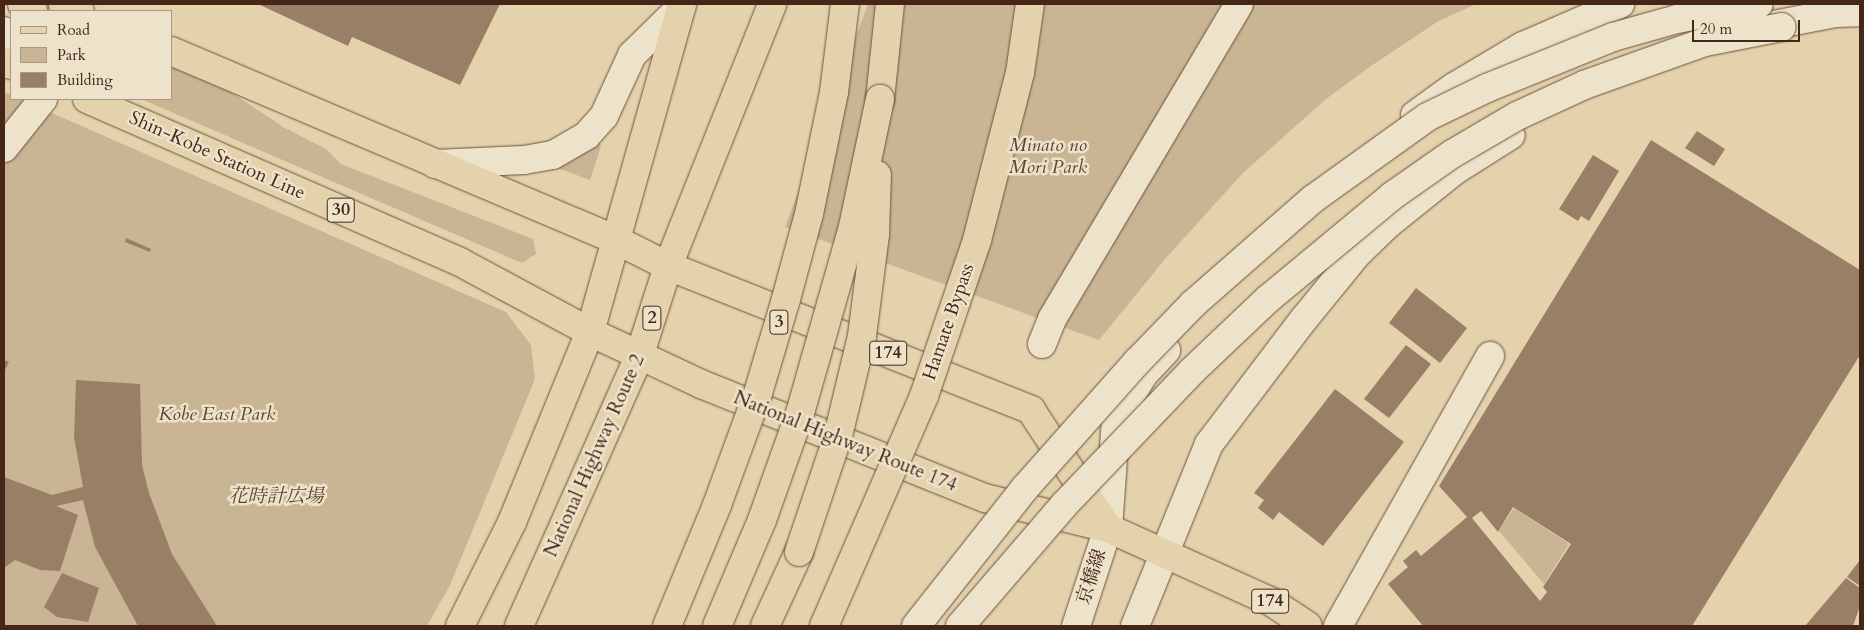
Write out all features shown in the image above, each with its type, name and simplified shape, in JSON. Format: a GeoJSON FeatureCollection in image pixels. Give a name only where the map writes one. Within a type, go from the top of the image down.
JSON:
{"type":"FeatureCollection","features":[{"type":"Feature","properties":{"kind":"main road"},"geometry":{"type":"LineString","coordinates":[[63,4],[78,10]]}},
{"type":"Feature","properties":{"kind":"main road","name":"National Highway Route 2"},"geometry":{"type":"LineString","coordinates":[[519,626],[639,357],[668,266],[772,4]]}},
{"type":"Feature","properties":{"kind":"main road","name":"3"},"geometry":{"type":"LineString","coordinates":[[667,626],[718,504],[758,393],[809,214],[834,92],[845,4]]}},
{"type":"Feature","properties":{"kind":"main road"},"geometry":{"type":"LineString","coordinates":[[765,626],[799,552],[838,436],[862,336],[875,234],[880,99],[890,4]]}},
{"type":"Feature","properties":{"kind":"main road","name":"Hamate Bypass"},"geometry":{"type":"LineString","coordinates":[[824,626],[924,396],[977,240],[1020,73],[1030,4]]}},
{"type":"Feature","properties":{"kind":"main road","name":"Hamate Bypass"},"geometry":{"type":"LineString","coordinates":[[841,626],[874,556],[939,401],[992,246],[1036,77],[1046,4]]}},
{"type":"Feature","properties":{"kind":"main road"},"geometry":{"type":"LineString","coordinates":[[460,626],[512,522],[590,332],[681,5]]}},
{"type":"Feature","properties":{"kind":"main road"},"geometry":{"type":"LineString","coordinates":[[172,51],[616,240]]}},
{"type":"Feature","properties":{"kind":"main road"},"geometry":{"type":"LineString","coordinates":[[717,626],[762,520],[800,412],[853,227],[880,99]]}},
{"type":"Feature","properties":{"kind":"main road","name":"Shin-Kobe Station Line"},"geometry":{"type":"LineString","coordinates":[[89,100],[460,262],[590,332]]}},
{"type":"Feature","properties":{"kind":"main road","name":"174"},"geometry":{"type":"LineString","coordinates":[[616,240],[668,266],[1031,410],[1108,528]]}},
{"type":"Feature","properties":{"kind":"main road","name":"National Highway Route 174"},"geometry":{"type":"LineString","coordinates":[[590,332],[639,357],[985,498],[1108,528],[1270,601],[1308,626]]}},
{"type":"Feature","properties":{"kind":"main road","name":"3"},"geometry":{"type":"LineString","coordinates":[[654,626],[718,504]]}},
{"type":"Feature","properties":{"kind":"street"},"geometry":{"type":"LineString","coordinates":[[1042,344],[1052,319],[1239,4]]}},
{"type":"Feature","properties":{"kind":"street","name":"京橋線"},"geometry":{"type":"LineString","coordinates":[[1076,626],[1108,528],[1116,420],[1143,375],[1218,292],[1331,185],[1392,132],[1454,87],[1523,46],[1620,4]]}},
{"type":"Feature","properties":{"kind":"street"},"geometry":{"type":"LineString","coordinates":[[916,626],[1025,488],[1138,362],[1193,304],[1313,198],[1427,117],[1513,76],[1613,37],[1677,19],[1758,4]]}},
{"type":"Feature","properties":{"kind":"street"},"geometry":{"type":"LineString","coordinates":[[435,164],[524,160],[553,155],[587,135],[604,116],[632,55],[681,5]]}},
{"type":"Feature","properties":{"kind":"street"},"geometry":{"type":"LineString","coordinates":[[1135,626],[1167,553],[1208,444],[1357,254],[1420,196],[1488,148],[1565,104],[1646,67],[1749,29],[1836,13],[1860,12]]}},
{"type":"Feature","properties":{"kind":"street"},"geometry":{"type":"LineString","coordinates":[[960,626],[1064,505],[1198,365],[1336,240],[1452,154],[1517,116],[1584,85],[1705,42],[1782,27],[1860,20]]}},
{"type":"Feature","properties":{"kind":"street"},"geometry":{"type":"LineString","coordinates":[[4,148],[43,100]]}},
{"type":"Feature","properties":{"kind":"street"},"geometry":{"type":"LineString","coordinates":[[1338,626],[1490,356]]}},
{"type":"Feature","properties":{"kind":"green space","name":"Minato no Mori Park"},"geometry":{"type":"Polygon","coordinates":[[[868,4],[1476,4],[1437,22],[1326,99],[1242,174],[1166,258],[1099,340],[785,227],[868,4]]]}},
{"type":"Feature","properties":{"kind":"green space"},"geometry":{"type":"Polygon","coordinates":[[[172,62],[226,89],[285,128],[326,149],[341,164],[533,239],[536,254],[522,263],[143,100],[172,100],[172,62]]]}},
{"type":"Feature","properties":{"kind":"green space","name":"Kobe East Park"},"geometry":{"type":"Polygon","coordinates":[[[4,92],[10,95],[10,100],[22,100],[506,312],[531,345],[535,379],[450,585],[427,626],[4,626],[4,92]]]}},
{"type":"Feature","properties":{"kind":"green space"},"geometry":{"type":"Polygon","coordinates":[[[598,140],[601,146],[590,180],[557,168],[598,140]]]}},
{"type":"Feature","properties":{"kind":"green space"},"geometry":{"type":"Polygon","coordinates":[[[1514,508],[1569,544],[1544,584],[1499,531],[1514,508]]]}},
{"type":"Feature","properties":{"kind":"building"},"geometry":{"type":"Polygon","coordinates":[[[258,4],[500,4],[460,85],[352,37],[348,46],[258,4]]]}},
{"type":"Feature","properties":{"kind":"building"},"geometry":{"type":"Polygon","coordinates":[[[1697,131],[1725,149],[1714,166],[1685,148],[1697,131]]]}},
{"type":"Feature","properties":{"kind":"building"},"geometry":{"type":"Polygon","coordinates":[[[1651,140],[1860,270],[1860,355],[1692,626],[1423,626],[1388,584],[1408,567],[1403,561],[1416,550],[1421,556],[1467,517],[1439,486],[1651,140]],[[1513,507],[1498,532],[1481,511],[1472,518],[1540,601],[1547,592],[1543,587],[1571,544],[1513,507]]]}},
{"type":"Feature","properties":{"kind":"building"},"geometry":{"type":"Polygon","coordinates":[[[1593,155],[1619,171],[1589,221],[1581,216],[1578,221],[1559,209],[1593,155]]]}},
{"type":"Feature","properties":{"kind":"building"},"geometry":{"type":"Polygon","coordinates":[[[126,238],[151,249],[150,252],[125,242],[126,238]]]}},
{"type":"Feature","properties":{"kind":"building"},"geometry":{"type":"Polygon","coordinates":[[[1416,288],[1467,328],[1440,363],[1389,323],[1416,288]]]}},
{"type":"Feature","properties":{"kind":"building"},"geometry":{"type":"Polygon","coordinates":[[[1406,345],[1431,364],[1389,418],[1364,399],[1406,345]]]}},
{"type":"Feature","properties":{"kind":"building"},"geometry":{"type":"Polygon","coordinates":[[[4,360],[9,362],[4,372],[4,360]]]}},
{"type":"Feature","properties":{"kind":"building"},"geometry":{"type":"Polygon","coordinates":[[[76,380],[140,384],[142,465],[149,493],[172,554],[217,626],[138,626],[95,547],[83,500],[56,506],[78,515],[60,571],[40,570],[15,560],[4,568],[4,477],[52,495],[83,487],[74,437],[76,380]]]}},
{"type":"Feature","properties":{"kind":"building"},"geometry":{"type":"Polygon","coordinates":[[[1335,389],[1404,442],[1323,546],[1279,512],[1273,520],[1258,508],[1264,500],[1254,493],[1335,389]]]}},
{"type":"Feature","properties":{"kind":"building"},"geometry":{"type":"Polygon","coordinates":[[[1860,560],[1860,586],[1847,577],[1860,560]]]}},
{"type":"Feature","properties":{"kind":"building"},"geometry":{"type":"Polygon","coordinates":[[[62,573],[99,588],[88,622],[57,617],[44,607],[62,573]]]}},
{"type":"Feature","properties":{"kind":"building"},"geometry":{"type":"Polygon","coordinates":[[[1846,578],[1860,588],[1860,606],[1853,626],[1805,626],[1846,578]]]}},
{"type":"Feature","properties":{"kind":"park label","name":"花時計広場"},"geometry":{"type":"Point","coordinates":[276,497]}}]}
